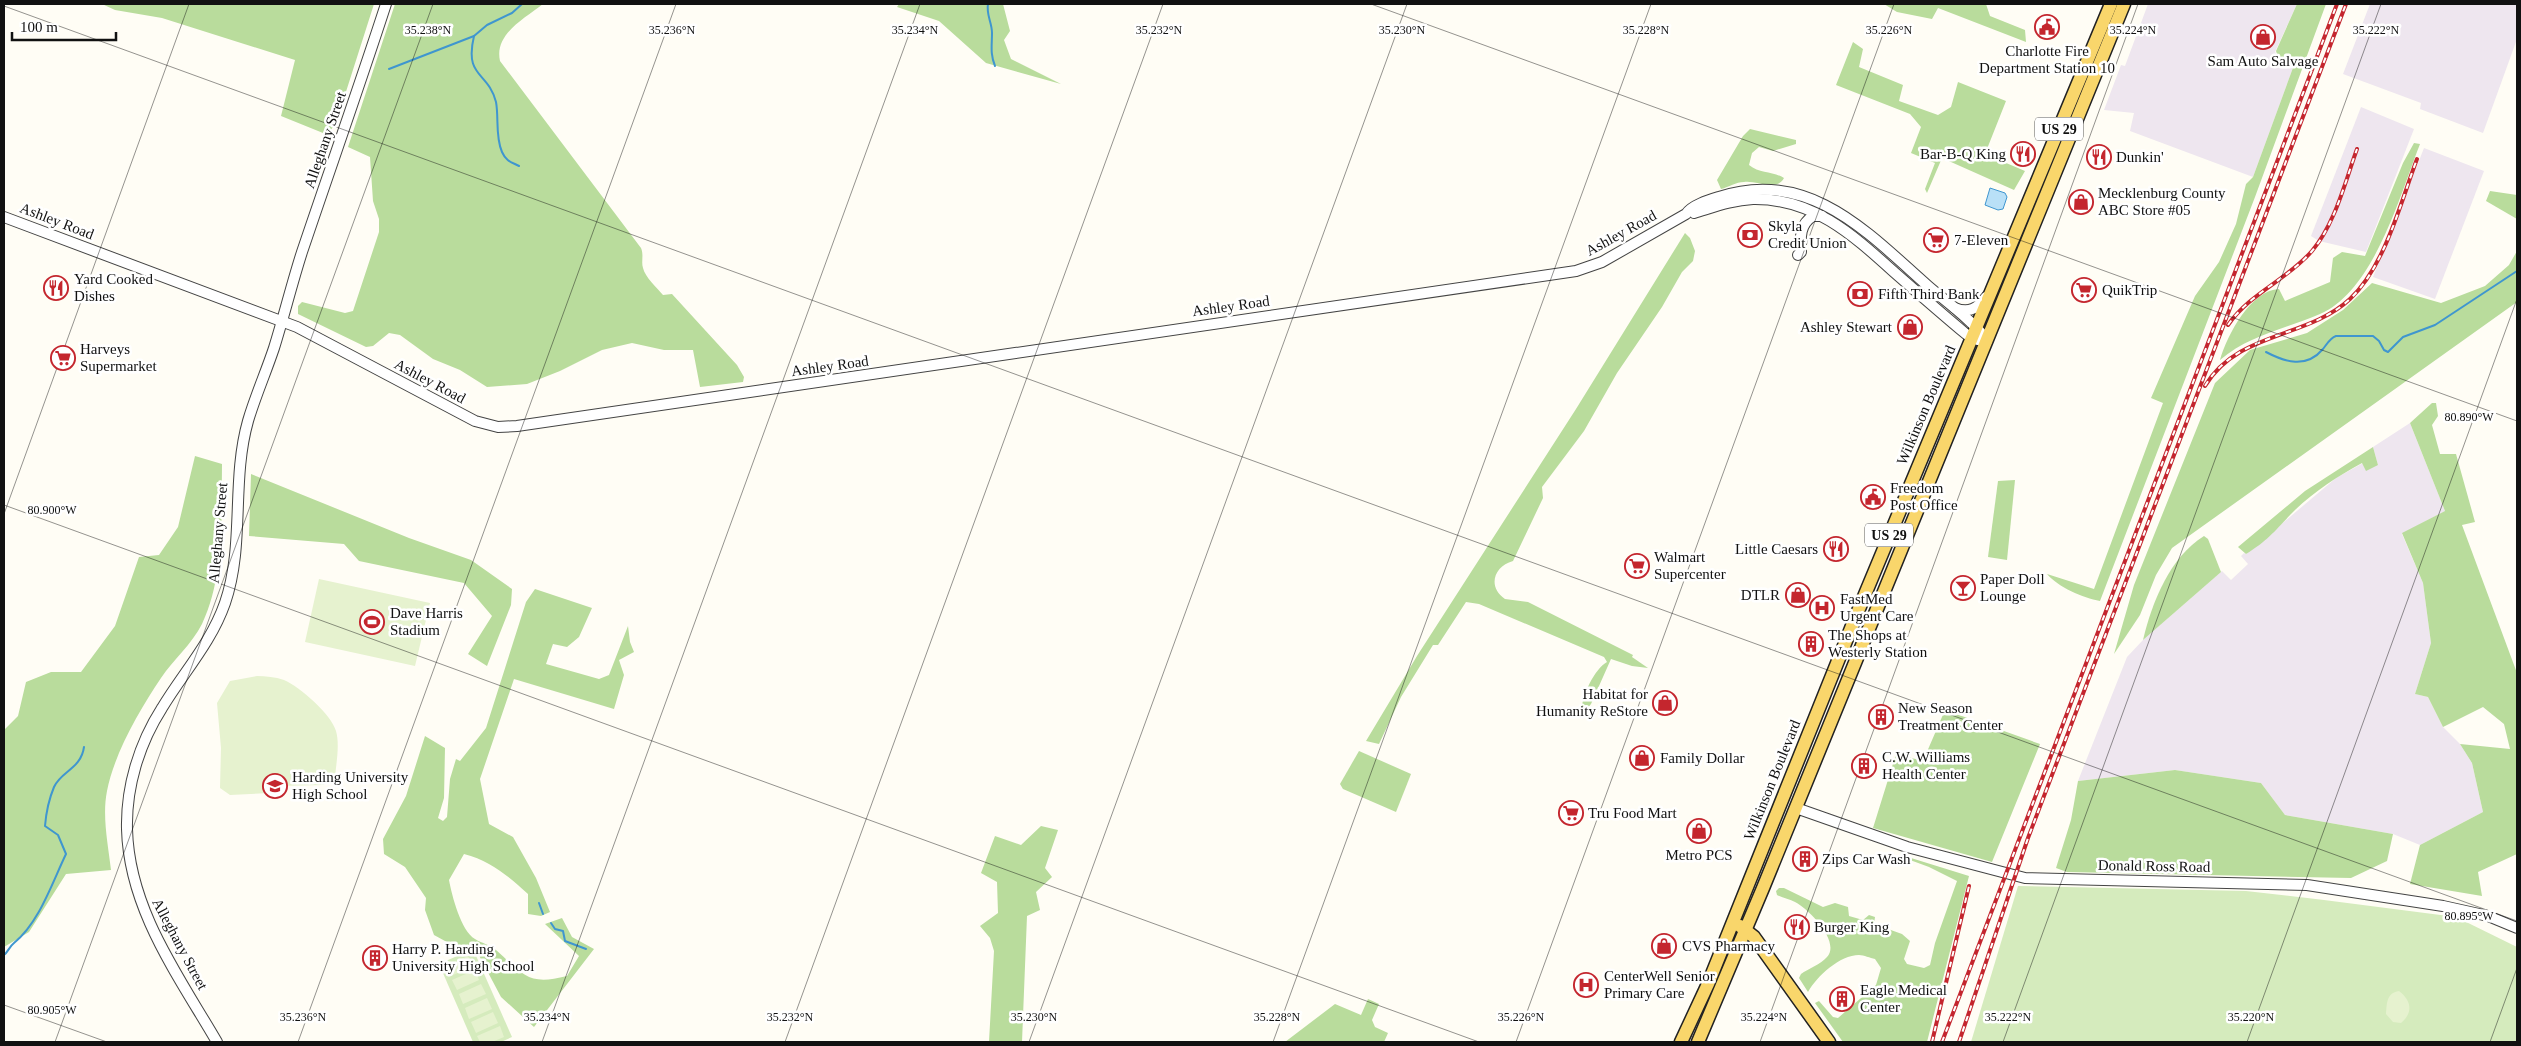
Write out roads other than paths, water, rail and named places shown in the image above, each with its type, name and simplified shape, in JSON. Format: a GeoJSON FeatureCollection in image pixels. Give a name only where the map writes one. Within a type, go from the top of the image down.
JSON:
{"type":"FeatureCollection","features":[{"type":"Feature","properties":{"kind":"main road","name":"Wilkinson Boulevard"},"geometry":{"type":"LineString","coordinates":[[1698,1042],[1796,808],[2046,193],[2067,122],[2070,121],[2090,55],[2111,4]]}},
{"type":"Feature","properties":{"kind":"main road","name":"Wilkinson Boulevard"},"geometry":{"type":"LineString","coordinates":[[1682,1042],[1990,294],[2124,4]]}},
{"type":"Feature","properties":{"kind":"main road"},"geometry":{"type":"LineString","coordinates":[[1844,689],[1842,679],[1844,670],[1872,598],[1871,592],[1867,590]]}},
{"type":"Feature","properties":{"kind":"main road"},"geometry":{"type":"LineString","coordinates":[[1796,808],[1791,800],[1812,743],[1812,738],[1808,734]]}},
{"type":"Feature","properties":{"kind":"main road"},"geometry":{"type":"LineString","coordinates":[[1732,923],[1746,929],[1754,937],[1829,1042]]}},
{"type":"Feature","properties":{"kind":"street","name":"Alleghany Street"},"geometry":{"type":"LineString","coordinates":[[217,1042],[157,937],[139,897],[128,850],[129,801],[137,762],[154,720],[202,650],[225,601],[232,572],[242,444],[281,320],[386,4]]}},
{"type":"Feature","properties":{"kind":"street","name":"Ashley Road"},"geometry":{"type":"LineString","coordinates":[[1686,214],[1689,209],[1707,201],[1740,192],[1775,192],[1817,201],[1860,226],[1946,302],[1974,334]]}},
{"type":"Feature","properties":{"kind":"street","name":"Ashley Road"},"geometry":{"type":"LineString","coordinates":[[4,217],[68,243],[281,320],[348,353],[407,387],[475,421],[498,426],[517,426],[1576,271],[1602,262],[1686,214],[1736,201],[1758,199],[1790,204],[1823,216],[1851,234],[1974,334],[1987,341]]}},
{"type":"Feature","properties":{"kind":"street"},"geometry":{"type":"LineString","coordinates":[[1798,255],[1801,252],[1800,234],[1804,224],[1813,216],[1823,216]]}},
{"type":"Feature","properties":{"kind":"street"},"geometry":{"type":"LineString","coordinates":[[1946,302],[1957,309],[1969,311],[1978,307],[1990,294]]}},
{"type":"Feature","properties":{"kind":"street","name":"Donald Ross Road"},"geometry":{"type":"LineString","coordinates":[[1796,808],[1907,847],[2025,878],[2307,885],[2443,906],[2488,916],[2517,928]]}},
{"type":"Feature","properties":{"kind":"water"},"geometry":{"type":"Polygon","coordinates":[[[1990,188],[2005,193],[2007,197],[2003,209],[1998,210],[1985,205],[1990,188]]]}},
{"type":"Feature","properties":{"kind":"waterway"},"geometry":{"type":"LineString","coordinates":[[389,69],[474,36],[487,25],[512,13],[522,4]]}},
{"type":"Feature","properties":{"kind":"waterway"},"geometry":{"type":"LineString","coordinates":[[988,4],[992,29],[993,62],[995,66]]}},
{"type":"Feature","properties":{"kind":"waterway"},"geometry":{"type":"LineString","coordinates":[[474,36],[472,60],[474,67],[488,85],[496,102],[500,146],[507,159],[519,166]]}},
{"type":"Feature","properties":{"kind":"waterway"},"geometry":{"type":"LineString","coordinates":[[2266,352],[2288,361],[2303,361],[2316,355],[2336,336],[2373,336],[2379,341],[2384,350],[2388,352],[2403,337],[2435,325],[2517,271]]}},
{"type":"Feature","properties":{"kind":"waterway"},"geometry":{"type":"LineString","coordinates":[[4,955],[23,935],[38,914],[66,854],[58,835],[45,826],[46,817],[54,787],[61,777],[79,760],[84,747]]}},
{"type":"Feature","properties":{"kind":"waterway"},"geometry":{"type":"LineString","coordinates":[[539,903],[543,914]]}},
{"type":"Feature","properties":{"kind":"waterway"},"geometry":{"type":"LineString","coordinates":[[551,923],[555,929],[563,931],[565,941],[586,949]]}},
{"type":"Feature","properties":{"kind":"railway"},"geometry":{"type":"LineString","coordinates":[[1942,1042],[2337,4]]}},
{"type":"Feature","properties":{"kind":"railway"},"geometry":{"type":"LineString","coordinates":[[1959,1042],[2028,838],[2346,4]]}},
{"type":"Feature","properties":{"kind":"railway"},"geometry":{"type":"LineString","coordinates":[[2228,325],[2247,304],[2312,251],[2333,216],[2357,149]]}},
{"type":"Feature","properties":{"kind":"railway"},"geometry":{"type":"LineString","coordinates":[[2205,386],[2219,368],[2236,355],[2254,345],[2314,322],[2333,312],[2350,299],[2373,270],[2382,252],[2398,214],[2417,159]]}},
{"type":"Feature","properties":{"kind":"railway"},"geometry":{"type":"LineString","coordinates":[[1932,1042],[1969,886]]}},
{"type":"Feature","properties":{"kind":"place","name":"Charlotte Fire Department Station 10"},"geometry":{"type":"Point","coordinates":[2047,27]}},
{"type":"Feature","properties":{"kind":"place","name":"Sam Auto Salvage"},"geometry":{"type":"Point","coordinates":[2263,37]}},
{"type":"Feature","properties":{"kind":"place","name":"Bar-B-Q King"},"geometry":{"type":"Point","coordinates":[2023,154]}},
{"type":"Feature","properties":{"kind":"place","name":"Dunkin'"},"geometry":{"type":"Point","coordinates":[2099,157]}},
{"type":"Feature","properties":{"kind":"place","name":"Mecklenburg County ABC Store #05"},"geometry":{"type":"Point","coordinates":[2081,202]}},
{"type":"Feature","properties":{"kind":"place","name":"Skyla Credit Union"},"geometry":{"type":"Point","coordinates":[1750,235]}},
{"type":"Feature","properties":{"kind":"place","name":"7-Eleven"},"geometry":{"type":"Point","coordinates":[1936,240]}},
{"type":"Feature","properties":{"kind":"place","name":"Yard Cooked Dishes"},"geometry":{"type":"Point","coordinates":[56,288]}},
{"type":"Feature","properties":{"kind":"place","name":"QuikTrip"},"geometry":{"type":"Point","coordinates":[2084,290]}},
{"type":"Feature","properties":{"kind":"place","name":"Fifth Third Bank"},"geometry":{"type":"Point","coordinates":[1860,294]}},
{"type":"Feature","properties":{"kind":"place","name":"Ashley Stewart"},"geometry":{"type":"Point","coordinates":[1910,327]}},
{"type":"Feature","properties":{"kind":"place","name":"Harveys Supermarket"},"geometry":{"type":"Point","coordinates":[63,358]}},
{"type":"Feature","properties":{"kind":"place","name":"Freedom Post Office"},"geometry":{"type":"Point","coordinates":[1873,497]}},
{"type":"Feature","properties":{"kind":"place","name":"Little Caesars"},"geometry":{"type":"Point","coordinates":[1836,549]}},
{"type":"Feature","properties":{"kind":"place","name":"Walmart Supercenter"},"geometry":{"type":"Point","coordinates":[1637,566]}},
{"type":"Feature","properties":{"kind":"place","name":"Paper Doll Lounge"},"geometry":{"type":"Point","coordinates":[1963,588]}},
{"type":"Feature","properties":{"kind":"place","name":"DTLR"},"geometry":{"type":"Point","coordinates":[1798,595]}},
{"type":"Feature","properties":{"kind":"place","name":"FastMed Urgent Care"},"geometry":{"type":"Point","coordinates":[1822,608]}},
{"type":"Feature","properties":{"kind":"place","name":"Dave Harris Stadium"},"geometry":{"type":"Point","coordinates":[372,622]}},
{"type":"Feature","properties":{"kind":"place","name":"The Shops at Westerly Station"},"geometry":{"type":"Point","coordinates":[1811,644]}},
{"type":"Feature","properties":{"kind":"place","name":"Habitat for Humanity ReStore"},"geometry":{"type":"Point","coordinates":[1665,703]}},
{"type":"Feature","properties":{"kind":"place","name":"New Season Treatment Center"},"geometry":{"type":"Point","coordinates":[1881,717]}},
{"type":"Feature","properties":{"kind":"place","name":"Family Dollar"},"geometry":{"type":"Point","coordinates":[1642,758]}},
{"type":"Feature","properties":{"kind":"place","name":"C.W. Williams Health Center"},"geometry":{"type":"Point","coordinates":[1864,766]}},
{"type":"Feature","properties":{"kind":"place","name":"Harding University High School"},"geometry":{"type":"Point","coordinates":[275,786]}},
{"type":"Feature","properties":{"kind":"place","name":"Tru Food Mart"},"geometry":{"type":"Point","coordinates":[1571,813]}},
{"type":"Feature","properties":{"kind":"place","name":"Metro PCS"},"geometry":{"type":"Point","coordinates":[1699,831]}},
{"type":"Feature","properties":{"kind":"place","name":"Zips Car Wash"},"geometry":{"type":"Point","coordinates":[1805,859]}},
{"type":"Feature","properties":{"kind":"place","name":"Burger King"},"geometry":{"type":"Point","coordinates":[1797,927]}},
{"type":"Feature","properties":{"kind":"place","name":"CVS Pharmacy"},"geometry":{"type":"Point","coordinates":[1664,946]}},
{"type":"Feature","properties":{"kind":"place","name":"Harry P. Harding University High School"},"geometry":{"type":"Point","coordinates":[375,958]}},
{"type":"Feature","properties":{"kind":"place","name":"CenterWell Senior Primary Care"},"geometry":{"type":"Point","coordinates":[1586,985]}},
{"type":"Feature","properties":{"kind":"place","name":"Eagle Medical Center"},"geometry":{"type":"Point","coordinates":[1842,999]}}]}
